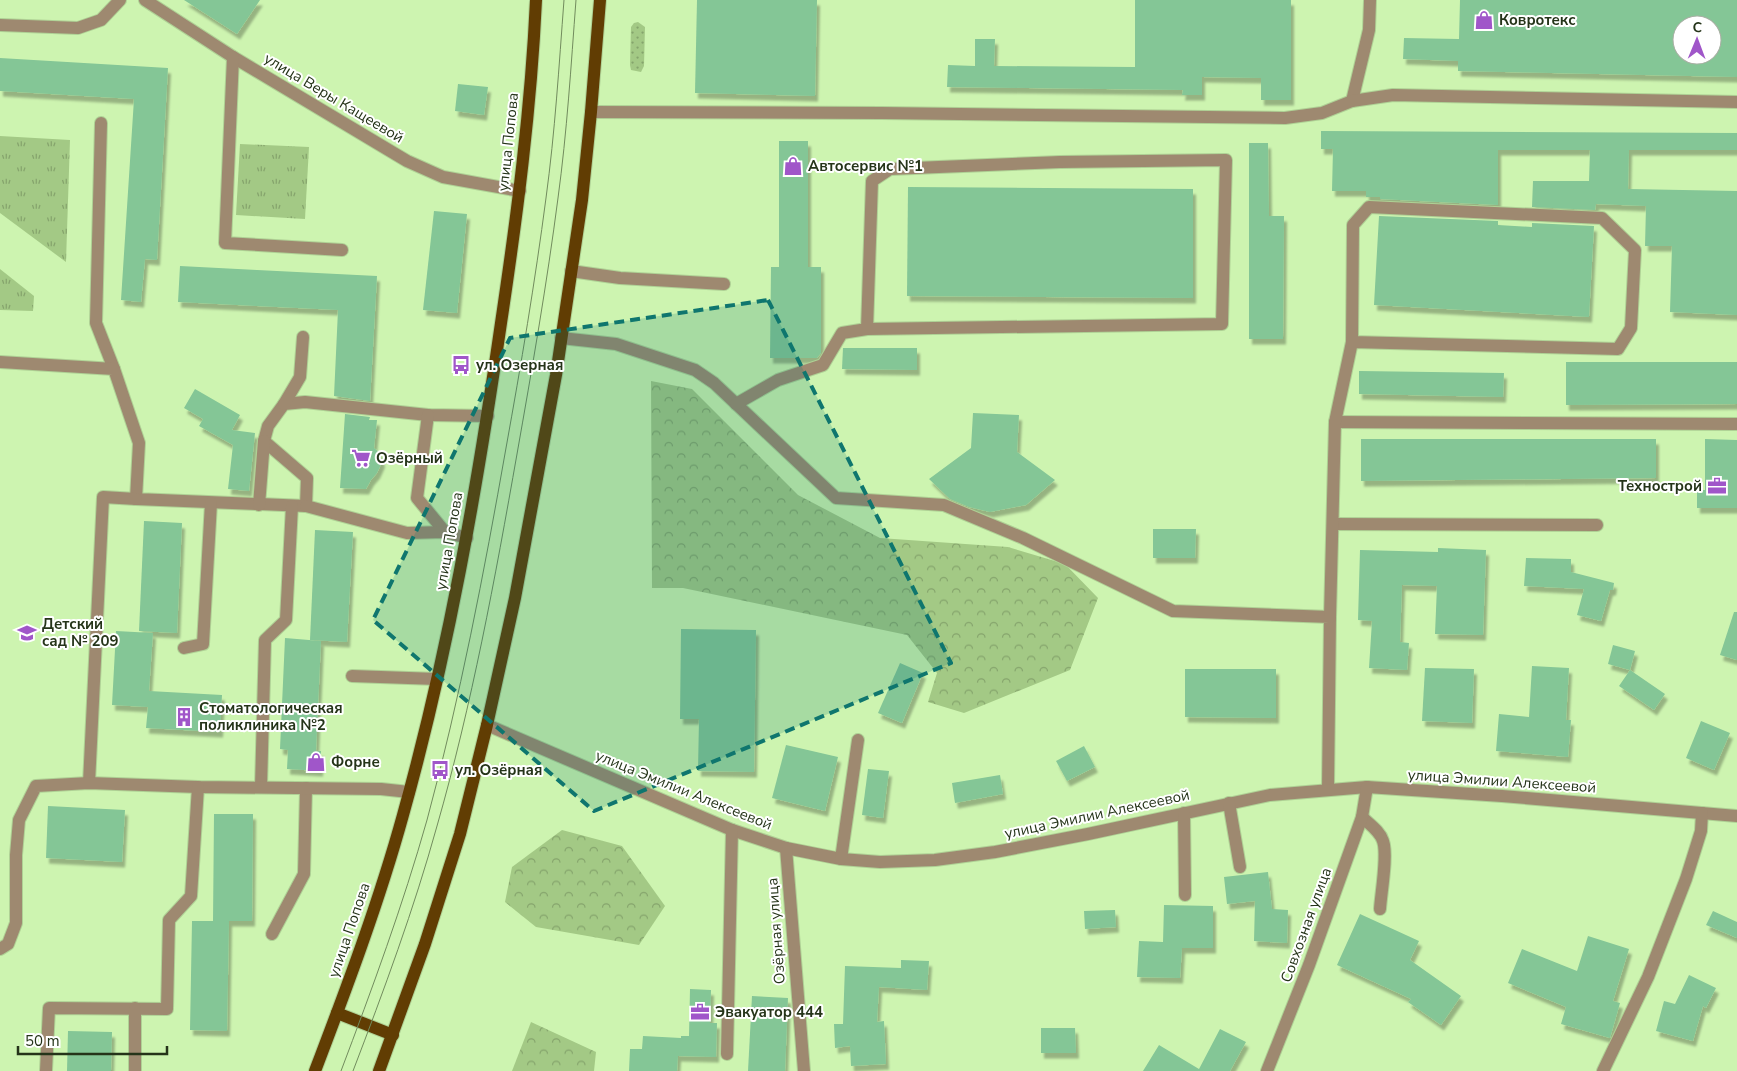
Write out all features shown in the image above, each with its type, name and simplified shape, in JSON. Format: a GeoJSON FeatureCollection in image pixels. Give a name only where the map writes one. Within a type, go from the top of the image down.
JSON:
{"type":"FeatureCollection","features":[{"type":"Feature","properties":{"kind":"main road","name":"улица Попова"},"geometry":{"type":"LineString","coordinates":[[316,1071],[372,914],[409,792],[437,679],[467,538],[488,416],[520,191],[534,55],[536,0]]}},
{"type":"Feature","properties":{"kind":"main road"},"geometry":{"type":"LineString","coordinates":[[379,1071],[425,944],[460,834],[487,725],[519,579],[561,338],[582,200],[592,112],[600,0]]}},
{"type":"Feature","properties":{"kind":"main road"},"geometry":{"type":"LineString","coordinates":[[337,1014],[392,1035]]}},
{"type":"Feature","properties":{"kind":"street"},"geometry":{"type":"LineString","coordinates":[[0,25],[78,28],[101,20],[120,0]]}},
{"type":"Feature","properties":{"kind":"street","name":"улица Веры Кащеевой"},"geometry":{"type":"LineString","coordinates":[[145,0],[234,57],[407,161],[443,177],[520,191]]}},
{"type":"Feature","properties":{"kind":"street"},"geometry":{"type":"LineString","coordinates":[[1352,101],[1369,30],[1370,0]]}},
{"type":"Feature","properties":{"kind":"street"},"geometry":{"type":"LineString","coordinates":[[234,57],[225,243],[342,250]]}},
{"type":"Feature","properties":{"kind":"street"},"geometry":{"type":"LineString","coordinates":[[592,112],[910,113],[1285,118],[1322,113],[1352,101],[1393,95],[1737,102]]}},
{"type":"Feature","properties":{"kind":"street"},"geometry":{"type":"LineString","coordinates":[[101,123],[96,323],[114,369],[138,443],[136,499]]}},
{"type":"Feature","properties":{"kind":"street"},"geometry":{"type":"LineString","coordinates":[[736,404],[778,380],[823,365],[842,332],[867,329],[1222,324],[1226,160],[1060,162],[890,169],[872,181],[867,329]]}},
{"type":"Feature","properties":{"kind":"street"},"geometry":{"type":"LineString","coordinates":[[1328,789],[1335,422],[1352,342],[1353,225],[1369,208],[1602,218],[1635,250],[1632,328],[1618,349],[1352,342]]}},
{"type":"Feature","properties":{"kind":"street"},"geometry":{"type":"LineString","coordinates":[[571,271],[620,278],[724,284]]}},
{"type":"Feature","properties":{"kind":"street"},"geometry":{"type":"LineString","coordinates":[[259,505],[264,442],[268,426],[300,377],[303,337]]}},
{"type":"Feature","properties":{"kind":"street"},"geometry":{"type":"LineString","coordinates":[[561,338],[616,344],[696,370],[714,383],[836,498],[944,505],[1023,538],[1173,611],[1330,618]]}},
{"type":"Feature","properties":{"kind":"street"},"geometry":{"type":"LineString","coordinates":[[0,362],[114,369]]}},
{"type":"Feature","properties":{"kind":"street"},"geometry":{"type":"LineString","coordinates":[[284,404],[305,402],[428,415],[488,416]]}},
{"type":"Feature","properties":{"kind":"street"},"geometry":{"type":"LineString","coordinates":[[428,415],[417,498],[445,532]]}},
{"type":"Feature","properties":{"kind":"street"},"geometry":{"type":"LineString","coordinates":[[1335,422],[1737,424]]}},
{"type":"Feature","properties":{"kind":"street"},"geometry":{"type":"LineString","coordinates":[[264,442],[307,478],[306,506]]}},
{"type":"Feature","properties":{"kind":"street"},"geometry":{"type":"LineString","coordinates":[[89,783],[103,497],[306,506],[407,533],[445,532],[467,538]]}},
{"type":"Feature","properties":{"kind":"street"},"geometry":{"type":"LineString","coordinates":[[184,648],[204,644],[212,503]]}},
{"type":"Feature","properties":{"kind":"street"},"geometry":{"type":"LineString","coordinates":[[261,787],[265,640],[286,620],[292,506]]}},
{"type":"Feature","properties":{"kind":"street"},"geometry":{"type":"LineString","coordinates":[[1333,524],[1597,525]]}},
{"type":"Feature","properties":{"kind":"street"},"geometry":{"type":"LineString","coordinates":[[352,676],[437,679]]}},
{"type":"Feature","properties":{"kind":"street","name":"улица Эмилии Алексеевой"},"geometry":{"type":"LineString","coordinates":[[487,725],[732,830],[786,848],[841,859],[880,862],[935,860],[994,852],[1184,814],[1270,794],[1328,789],[1367,787],[1502,796],[1737,816]]}},
{"type":"Feature","properties":{"kind":"street"},"geometry":{"type":"LineString","coordinates":[[841,859],[858,740]]}},
{"type":"Feature","properties":{"kind":"street"},"geometry":{"type":"LineString","coordinates":[[0,949],[8,944],[16,923],[16,856],[19,820],[36,786],[89,783],[198,787],[381,789],[409,792]]}},
{"type":"Feature","properties":{"kind":"street"},"geometry":{"type":"LineString","coordinates":[[46,1071],[49,1008],[167,1009],[170,920],[191,896],[198,787]]}},
{"type":"Feature","properties":{"kind":"street","name":"Совхозная улица"},"geometry":{"type":"LineString","coordinates":[[1267,1071],[1309,965],[1362,817],[1367,787]]}},
{"type":"Feature","properties":{"kind":"street"},"geometry":{"type":"LineString","coordinates":[[272,934],[304,874],[306,788]]}},
{"type":"Feature","properties":{"kind":"street"},"geometry":{"type":"LineString","coordinates":[[1229,803],[1240,867]]}},
{"type":"Feature","properties":{"kind":"street"},"geometry":{"type":"LineString","coordinates":[[1603,1071],[1648,977],[1686,879],[1701,831],[1702,813]]}},
{"type":"Feature","properties":{"kind":"street"},"geometry":{"type":"LineString","coordinates":[[1184,814],[1185,895]]}},
{"type":"Feature","properties":{"kind":"street"},"geometry":{"type":"LineString","coordinates":[[1362,817],[1376,830],[1383,841],[1384,859],[1380,909]]}},
{"type":"Feature","properties":{"kind":"street"},"geometry":{"type":"LineString","coordinates":[[726,1054],[732,830]]}},
{"type":"Feature","properties":{"kind":"street","name":"Озёрная улица"},"geometry":{"type":"LineString","coordinates":[[786,848],[804,1071]]}},
{"type":"Feature","properties":{"kind":"street"},"geometry":{"type":"LineString","coordinates":[[135,1008],[135,1071]]}},
{"type":"Feature","properties":{"kind":"highlighted area"},"geometry":{"type":"Polygon","coordinates":[[[768,300],[951,663],[594,811],[373,620],[510,338],[768,300]]]}},
{"type":"Feature","properties":{"kind":"green space"},"geometry":{"type":"Polygon","coordinates":[[[638,22],[645,27],[644,66],[641,72],[631,70],[630,65],[631,27],[634,23],[638,22]]]}},
{"type":"Feature","properties":{"kind":"green space"},"geometry":{"type":"Polygon","coordinates":[[[0,136],[70,140],[66,262],[0,213],[0,136]]]}},
{"type":"Feature","properties":{"kind":"green space"},"geometry":{"type":"Polygon","coordinates":[[[240,144],[309,147],[305,219],[236,215],[240,144]]]}},
{"type":"Feature","properties":{"kind":"green space"},"geometry":{"type":"Polygon","coordinates":[[[0,269],[34,296],[33,311],[0,310],[0,269]]]}},
{"type":"Feature","properties":{"kind":"green space"},"geometry":{"type":"Polygon","coordinates":[[[651,381],[692,389],[798,495],[880,538],[1008,547],[1065,564],[1098,598],[1070,670],[964,713],[928,702],[937,673],[907,635],[683,588],[652,588],[651,381]]]}},
{"type":"Feature","properties":{"kind":"green space"},"geometry":{"type":"Polygon","coordinates":[[[562,830],[622,846],[665,906],[639,945],[536,927],[505,902],[512,867],[562,830]]]}},
{"type":"Feature","properties":{"kind":"green space"},"geometry":{"type":"Polygon","coordinates":[[[531,1022],[596,1052],[594,1071],[512,1071],[531,1022]]]}},
{"type":"Feature","properties":{"kind":"building"},"geometry":{"type":"Polygon","coordinates":[[[184,0],[260,0],[237,34],[184,0]]]}},
{"type":"Feature","properties":{"kind":"building"},"geometry":{"type":"Polygon","coordinates":[[[697,0],[817,0],[815,96],[695,93],[697,0]]]}},
{"type":"Feature","properties":{"kind":"building"},"geometry":{"type":"Polygon","coordinates":[[[1135,0],[1291,0],[1291,100],[1261,100],[1261,78],[1202,77],[1202,95],[1182,95],[1183,90],[947,87],[948,65],[975,66],[975,39],[995,39],[994,66],[1135,67],[1135,0]]]}},
{"type":"Feature","properties":{"kind":"building"},"geometry":{"type":"Polygon","coordinates":[[[1460,0],[1737,0],[1737,77],[1458,71],[1458,61],[1403,59],[1404,38],[1459,39],[1460,0]]]}},
{"type":"Feature","properties":{"kind":"building"},"geometry":{"type":"Polygon","coordinates":[[[0,58],[168,68],[157,260],[145,259],[141,302],[121,300],[134,99],[0,91],[0,58]]]}},
{"type":"Feature","properties":{"kind":"building"},"geometry":{"type":"Polygon","coordinates":[[[458,84],[488,87],[484,115],[455,111],[458,84]]]}},
{"type":"Feature","properties":{"kind":"building"},"geometry":{"type":"Polygon","coordinates":[[[1321,131],[1737,133],[1737,150],[1629,150],[1628,189],[1737,191],[1737,315],[1670,312],[1672,246],[1645,246],[1646,206],[1596,204],[1595,210],[1532,207],[1533,181],[1589,181],[1590,150],[1498,150],[1498,205],[1380,199],[1380,197],[1366,197],[1366,191],[1332,191],[1333,149],[1321,149],[1321,131]]]}},
{"type":"Feature","properties":{"kind":"building"},"geometry":{"type":"Polygon","coordinates":[[[779,141],[808,141],[808,267],[821,267],[821,353],[817,358],[770,358],[771,267],[779,267],[779,141]]]}},
{"type":"Feature","properties":{"kind":"building"},"geometry":{"type":"Polygon","coordinates":[[[1249,143],[1268,143],[1269,216],[1284,216],[1283,339],[1249,339],[1249,143]]]}},
{"type":"Feature","properties":{"kind":"building"},"geometry":{"type":"Polygon","coordinates":[[[908,187],[1193,189],[1193,298],[907,296],[908,187]]]}},
{"type":"Feature","properties":{"kind":"building"},"geometry":{"type":"Polygon","coordinates":[[[434,211],[467,214],[457,313],[423,310],[434,211]]]}},
{"type":"Feature","properties":{"kind":"building"},"geometry":{"type":"Polygon","coordinates":[[[1379,216],[1498,221],[1498,225],[1532,227],[1532,223],[1594,226],[1589,317],[1374,305],[1379,216]]]}},
{"type":"Feature","properties":{"kind":"building"},"geometry":{"type":"Polygon","coordinates":[[[180,266],[377,276],[370,401],[334,396],[338,310],[178,302],[180,266]]]}},
{"type":"Feature","properties":{"kind":"building"},"geometry":{"type":"Polygon","coordinates":[[[843,348],[917,348],[917,370],[842,369],[843,348]]]}},
{"type":"Feature","properties":{"kind":"building"},"geometry":{"type":"Polygon","coordinates":[[[1566,362],[1737,362],[1737,404],[1566,405],[1566,362]]]}},
{"type":"Feature","properties":{"kind":"building"},"geometry":{"type":"Polygon","coordinates":[[[1359,371],[1504,373],[1503,397],[1359,394],[1359,371]]]}},
{"type":"Feature","properties":{"kind":"building"},"geometry":{"type":"Polygon","coordinates":[[[195,389],[240,415],[232,430],[255,433],[249,491],[228,489],[233,445],[199,426],[203,419],[184,408],[195,389]]]}},
{"type":"Feature","properties":{"kind":"building"},"geometry":{"type":"Polygon","coordinates":[[[973,413],[1019,415],[1017,452],[1055,480],[1026,505],[990,512],[969,507],[950,499],[929,479],[971,448],[973,413]]]}},
{"type":"Feature","properties":{"kind":"building","name":"Озёрный"},"geometry":{"type":"Polygon","coordinates":[[[345,414],[370,417],[369,420],[377,420],[374,448],[380,453],[382,462],[366,489],[340,488],[345,414]]]}},
{"type":"Feature","properties":{"kind":"building"},"geometry":{"type":"Polygon","coordinates":[[[1361,439],[1656,439],[1656,478],[1361,481],[1361,439]]]}},
{"type":"Feature","properties":{"kind":"building"},"geometry":{"type":"Polygon","coordinates":[[[1705,439],[1737,440],[1737,508],[1697,508],[1697,490],[1705,490],[1705,439]]]}},
{"type":"Feature","properties":{"kind":"building"},"geometry":{"type":"Polygon","coordinates":[[[144,521],[182,523],[177,633],[139,631],[144,521]]]}},
{"type":"Feature","properties":{"kind":"building"},"geometry":{"type":"Polygon","coordinates":[[[1153,529],[1196,529],[1195,558],[1153,558],[1153,529]]]}},
{"type":"Feature","properties":{"kind":"building"},"geometry":{"type":"Polygon","coordinates":[[[315,530],[353,532],[347,642],[310,640],[315,530]]]}},
{"type":"Feature","properties":{"kind":"building"},"geometry":{"type":"Polygon","coordinates":[[[1438,548],[1486,550],[1483,635],[1435,634],[1437,586],[1402,585],[1400,642],[1409,643],[1407,670],[1369,668],[1372,621],[1358,620],[1360,550],[1438,552],[1438,548]]]}},
{"type":"Feature","properties":{"kind":"building"},"geometry":{"type":"Polygon","coordinates":[[[1526,558],[1571,559],[1571,572],[1614,583],[1613,590],[1610,590],[1601,621],[1577,615],[1584,589],[1524,586],[1526,558]]]}},
{"type":"Feature","properties":{"kind":"building"},"geometry":{"type":"Polygon","coordinates":[[[1734,612],[1737,612],[1737,660],[1720,655],[1734,612]]]}},
{"type":"Feature","properties":{"kind":"building"},"geometry":{"type":"Polygon","coordinates":[[[681,629],[756,630],[754,772],[698,771],[699,719],[680,719],[681,629]]]}},
{"type":"Feature","properties":{"kind":"building"},"geometry":{"type":"Polygon","coordinates":[[[116,631],[153,633],[149,691],[222,695],[220,732],[146,728],[148,707],[112,705],[116,631]]]}},
{"type":"Feature","properties":{"kind":"building"},"geometry":{"type":"Polygon","coordinates":[[[285,638],[321,641],[316,751],[321,751],[320,771],[287,769],[288,750],[280,749],[285,638]]]}},
{"type":"Feature","properties":{"kind":"building"},"geometry":{"type":"Polygon","coordinates":[[[1613,645],[1635,651],[1630,670],[1608,664],[1613,645]]]}},
{"type":"Feature","properties":{"kind":"building"},"geometry":{"type":"Polygon","coordinates":[[[900,663],[923,673],[902,723],[878,713],[900,663]]]}},
{"type":"Feature","properties":{"kind":"building"},"geometry":{"type":"Polygon","coordinates":[[[1532,666],[1569,668],[1566,720],[1571,720],[1568,757],[1496,751],[1499,714],[1529,717],[1532,666]]]}},
{"type":"Feature","properties":{"kind":"building"},"geometry":{"type":"Polygon","coordinates":[[[1425,668],[1474,669],[1472,723],[1422,721],[1425,668]]]}},
{"type":"Feature","properties":{"kind":"building"},"geometry":{"type":"Polygon","coordinates":[[[1185,669],[1276,669],[1276,718],[1185,717],[1185,669]]]}},
{"type":"Feature","properties":{"kind":"building"},"geometry":{"type":"Polygon","coordinates":[[[1630,670],[1665,694],[1654,710],[1619,686],[1630,670]]]}},
{"type":"Feature","properties":{"kind":"building"},"geometry":{"type":"Polygon","coordinates":[[[1701,721],[1730,733],[1714,770],[1686,758],[1701,721]]]}},
{"type":"Feature","properties":{"kind":"building"},"geometry":{"type":"Polygon","coordinates":[[[786,745],[838,757],[825,811],[772,798],[786,745]]]}},
{"type":"Feature","properties":{"kind":"building"},"geometry":{"type":"Polygon","coordinates":[[[1084,746],[1095,767],[1067,781],[1056,761],[1084,746]]]}},
{"type":"Feature","properties":{"kind":"building"},"geometry":{"type":"Polygon","coordinates":[[[868,769],[889,771],[883,818],[862,815],[868,769]]]}},
{"type":"Feature","properties":{"kind":"building"},"geometry":{"type":"Polygon","coordinates":[[[1000,775],[1003,794],[955,803],[952,783],[1000,775]]]}},
{"type":"Feature","properties":{"kind":"building"},"geometry":{"type":"Polygon","coordinates":[[[48,806],[125,810],[122,862],[46,858],[48,806]]]}},
{"type":"Feature","properties":{"kind":"building"},"geometry":{"type":"Polygon","coordinates":[[[214,814],[253,814],[252,921],[229,921],[227,1031],[190,1030],[192,921],[213,921],[214,814]]]}},
{"type":"Feature","properties":{"kind":"building"},"geometry":{"type":"Polygon","coordinates":[[[1268,872],[1272,909],[1288,910],[1287,943],[1254,941],[1255,901],[1227,904],[1224,877],[1268,872]]]}},
{"type":"Feature","properties":{"kind":"building"},"geometry":{"type":"Polygon","coordinates":[[[1164,905],[1213,906],[1213,948],[1182,948],[1180,978],[1137,977],[1139,941],[1163,942],[1164,905]]]}},
{"type":"Feature","properties":{"kind":"building"},"geometry":{"type":"Polygon","coordinates":[[[1115,910],[1116,927],[1085,929],[1084,911],[1115,910]]]}},
{"type":"Feature","properties":{"kind":"building"},"geometry":{"type":"Polygon","coordinates":[[[1713,911],[1737,922],[1737,938],[1706,925],[1713,911]]]}},
{"type":"Feature","properties":{"kind":"building"},"geometry":{"type":"Polygon","coordinates":[[[1360,914],[1419,941],[1410,960],[1461,996],[1441,1025],[1408,1002],[1411,999],[1337,965],[1360,914]]]}},
{"type":"Feature","properties":{"kind":"building"},"geometry":{"type":"Polygon","coordinates":[[[1588,936],[1629,949],[1613,1001],[1620,1003],[1610,1038],[1561,1024],[1566,1007],[1508,983],[1522,949],[1577,971],[1588,936]]]}},
{"type":"Feature","properties":{"kind":"building"},"geometry":{"type":"Polygon","coordinates":[[[901,960],[929,961],[927,990],[879,987],[877,1022],[884,1021],[886,1064],[851,1066],[850,1046],[835,1048],[834,1024],[843,1024],[845,966],[901,968],[901,960]]]}},
{"type":"Feature","properties":{"kind":"building"},"geometry":{"type":"Polygon","coordinates":[[[1689,975],[1716,988],[1706,1008],[1703,1006],[1693,1041],[1656,1031],[1664,1001],[1675,1004],[1689,975]]]}},
{"type":"Feature","properties":{"kind":"building"},"geometry":{"type":"Polygon","coordinates":[[[690,989],[711,990],[710,1023],[717,1023],[716,1057],[678,1056],[677,1071],[629,1071],[630,1049],[642,1049],[643,1036],[681,1038],[681,1036],[689,1036],[690,989]]]}},
{"type":"Feature","properties":{"kind":"building"},"geometry":{"type":"Polygon","coordinates":[[[752,996],[788,998],[785,1071],[748,1071],[752,996]]]}},
{"type":"Feature","properties":{"kind":"building"},"geometry":{"type":"Polygon","coordinates":[[[1041,1028],[1075,1028],[1076,1053],[1041,1053],[1041,1028]]]}},
{"type":"Feature","properties":{"kind":"building"},"geometry":{"type":"Polygon","coordinates":[[[1220,1029],[1246,1042],[1230,1071],[1143,1071],[1159,1045],[1199,1069],[1220,1029]]]}},
{"type":"Feature","properties":{"kind":"building"},"geometry":{"type":"Polygon","coordinates":[[[68,1031],[112,1032],[111,1071],[67,1071],[68,1031]]]}},
{"type":"Feature","properties":{"kind":"tram line"},"geometry":{"type":"LineString","coordinates":[[341,1071],[387,947],[418,852],[439,774],[471,635],[528,323],[552,148],[564,0]]}},
{"type":"Feature","properties":{"kind":"tram line"},"geometry":{"type":"LineString","coordinates":[[353,1071],[419,888],[450,780],[482,641],[534,358],[549,262],[564,148],[576,0]]}},
{"type":"Feature","properties":{"kind":"place","name":"Ковротекс"},"geometry":{"type":"Point","coordinates":[1484,20]}},
{"type":"Feature","properties":{"kind":"place","name":"Автосервис №1"},"geometry":{"type":"Point","coordinates":[793,166]}},
{"type":"Feature","properties":{"kind":"place","name":"ул. Озерная"},"geometry":{"type":"Point","coordinates":[461,365]}},
{"type":"Feature","properties":{"kind":"place","name":"Озёрный"},"geometry":{"type":"Point","coordinates":[361,458]}},
{"type":"Feature","properties":{"kind":"place","name":"Технострой"},"geometry":{"type":"Point","coordinates":[1717,486]}},
{"type":"Feature","properties":{"kind":"place","name":"Детский сад № 209"},"geometry":{"type":"Point","coordinates":[27,633]}},
{"type":"Feature","properties":{"kind":"place","name":"Стоматологическая поликлиника №2"},"geometry":{"type":"Point","coordinates":[184,717]}},
{"type":"Feature","properties":{"kind":"place","name":"Форне"},"geometry":{"type":"Point","coordinates":[316,762]}},
{"type":"Feature","properties":{"kind":"place","name":"ул. Озёрная"},"geometry":{"type":"Point","coordinates":[440,770]}},
{"type":"Feature","properties":{"kind":"place","name":"Эвакуатор 444"},"geometry":{"type":"Point","coordinates":[700,1012]}}]}
